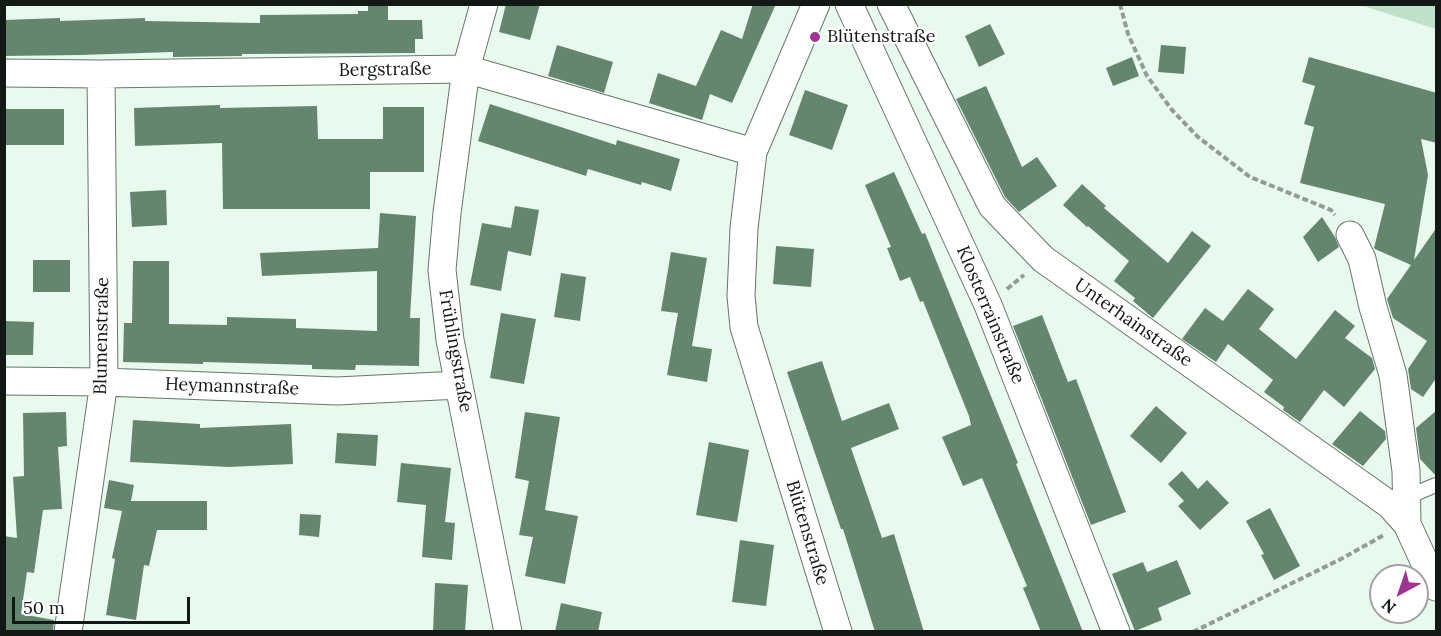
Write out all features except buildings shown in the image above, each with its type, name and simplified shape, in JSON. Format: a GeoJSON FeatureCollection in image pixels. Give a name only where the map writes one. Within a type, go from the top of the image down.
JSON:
{"type":"FeatureCollection","features":[{"type":"Feature","properties":{"kind":"street","name":"Frühlingstraße"},"geometry":{"type":"LineString","coordinates":[[484,4],[466,69],[442,270],[450,340],[508,632]]}},
{"type":"Feature","properties":{"kind":"street","name":"Blütenstraße"},"geometry":{"type":"LineString","coordinates":[[816,4],[753,152],[744,228],[741,296],[744,327],[838,632]]}},
{"type":"Feature","properties":{"kind":"street","name":"Klosterrainstraße"},"geometry":{"type":"LineString","coordinates":[[849,4],[988,306],[1116,632]]}},
{"type":"Feature","properties":{"kind":"street","name":"Unterhainstraße"},"geometry":{"type":"LineString","coordinates":[[891,4],[992,206],[1043,259],[1401,509],[1437,587]]}},
{"type":"Feature","properties":{"kind":"street","name":"Bergstraße"},"geometry":{"type":"LineString","coordinates":[[4,73],[101,74],[466,69],[753,152]]}},
{"type":"Feature","properties":{"kind":"street","name":"Blumenstraße"},"geometry":{"type":"LineString","coordinates":[[68,632],[104,382],[101,74]]}},
{"type":"Feature","properties":{"kind":"street"},"geometry":{"type":"LineString","coordinates":[[1350,235],[1362,259],[1393,375],[1406,471],[1401,509]]}},
{"type":"Feature","properties":{"kind":"street","name":"Heymannstraße"},"geometry":{"type":"LineString","coordinates":[[4,381],[104,382],[337,391],[459,385]]}},
{"type":"Feature","properties":{"kind":"lane"},"geometry":{"type":"LineString","coordinates":[[1401,509],[1437,485]]}},
{"type":"Feature","properties":{"kind":"path"},"geometry":{"type":"LineString","coordinates":[[1120,4],[1128,34],[1147,76],[1172,110],[1198,137],[1250,177],[1331,210],[1350,235]]}},
{"type":"Feature","properties":{"kind":"path"},"geometry":{"type":"LineString","coordinates":[[988,306],[1043,259]]}},
{"type":"Feature","properties":{"kind":"path"},"geometry":{"type":"LineString","coordinates":[[1193,632],[1341,559],[1393,529],[1387,511],[1401,509]]}},
{"type":"Feature","properties":{"kind":"green space"},"geometry":{"type":"Polygon","coordinates":[[[1360,5],[1436,5],[1436,29],[1360,5]]]}},
{"type":"Feature","properties":{"kind":"place","name":"Blütenstraße"},"geometry":{"type":"Point","coordinates":[815,37]}}]}
